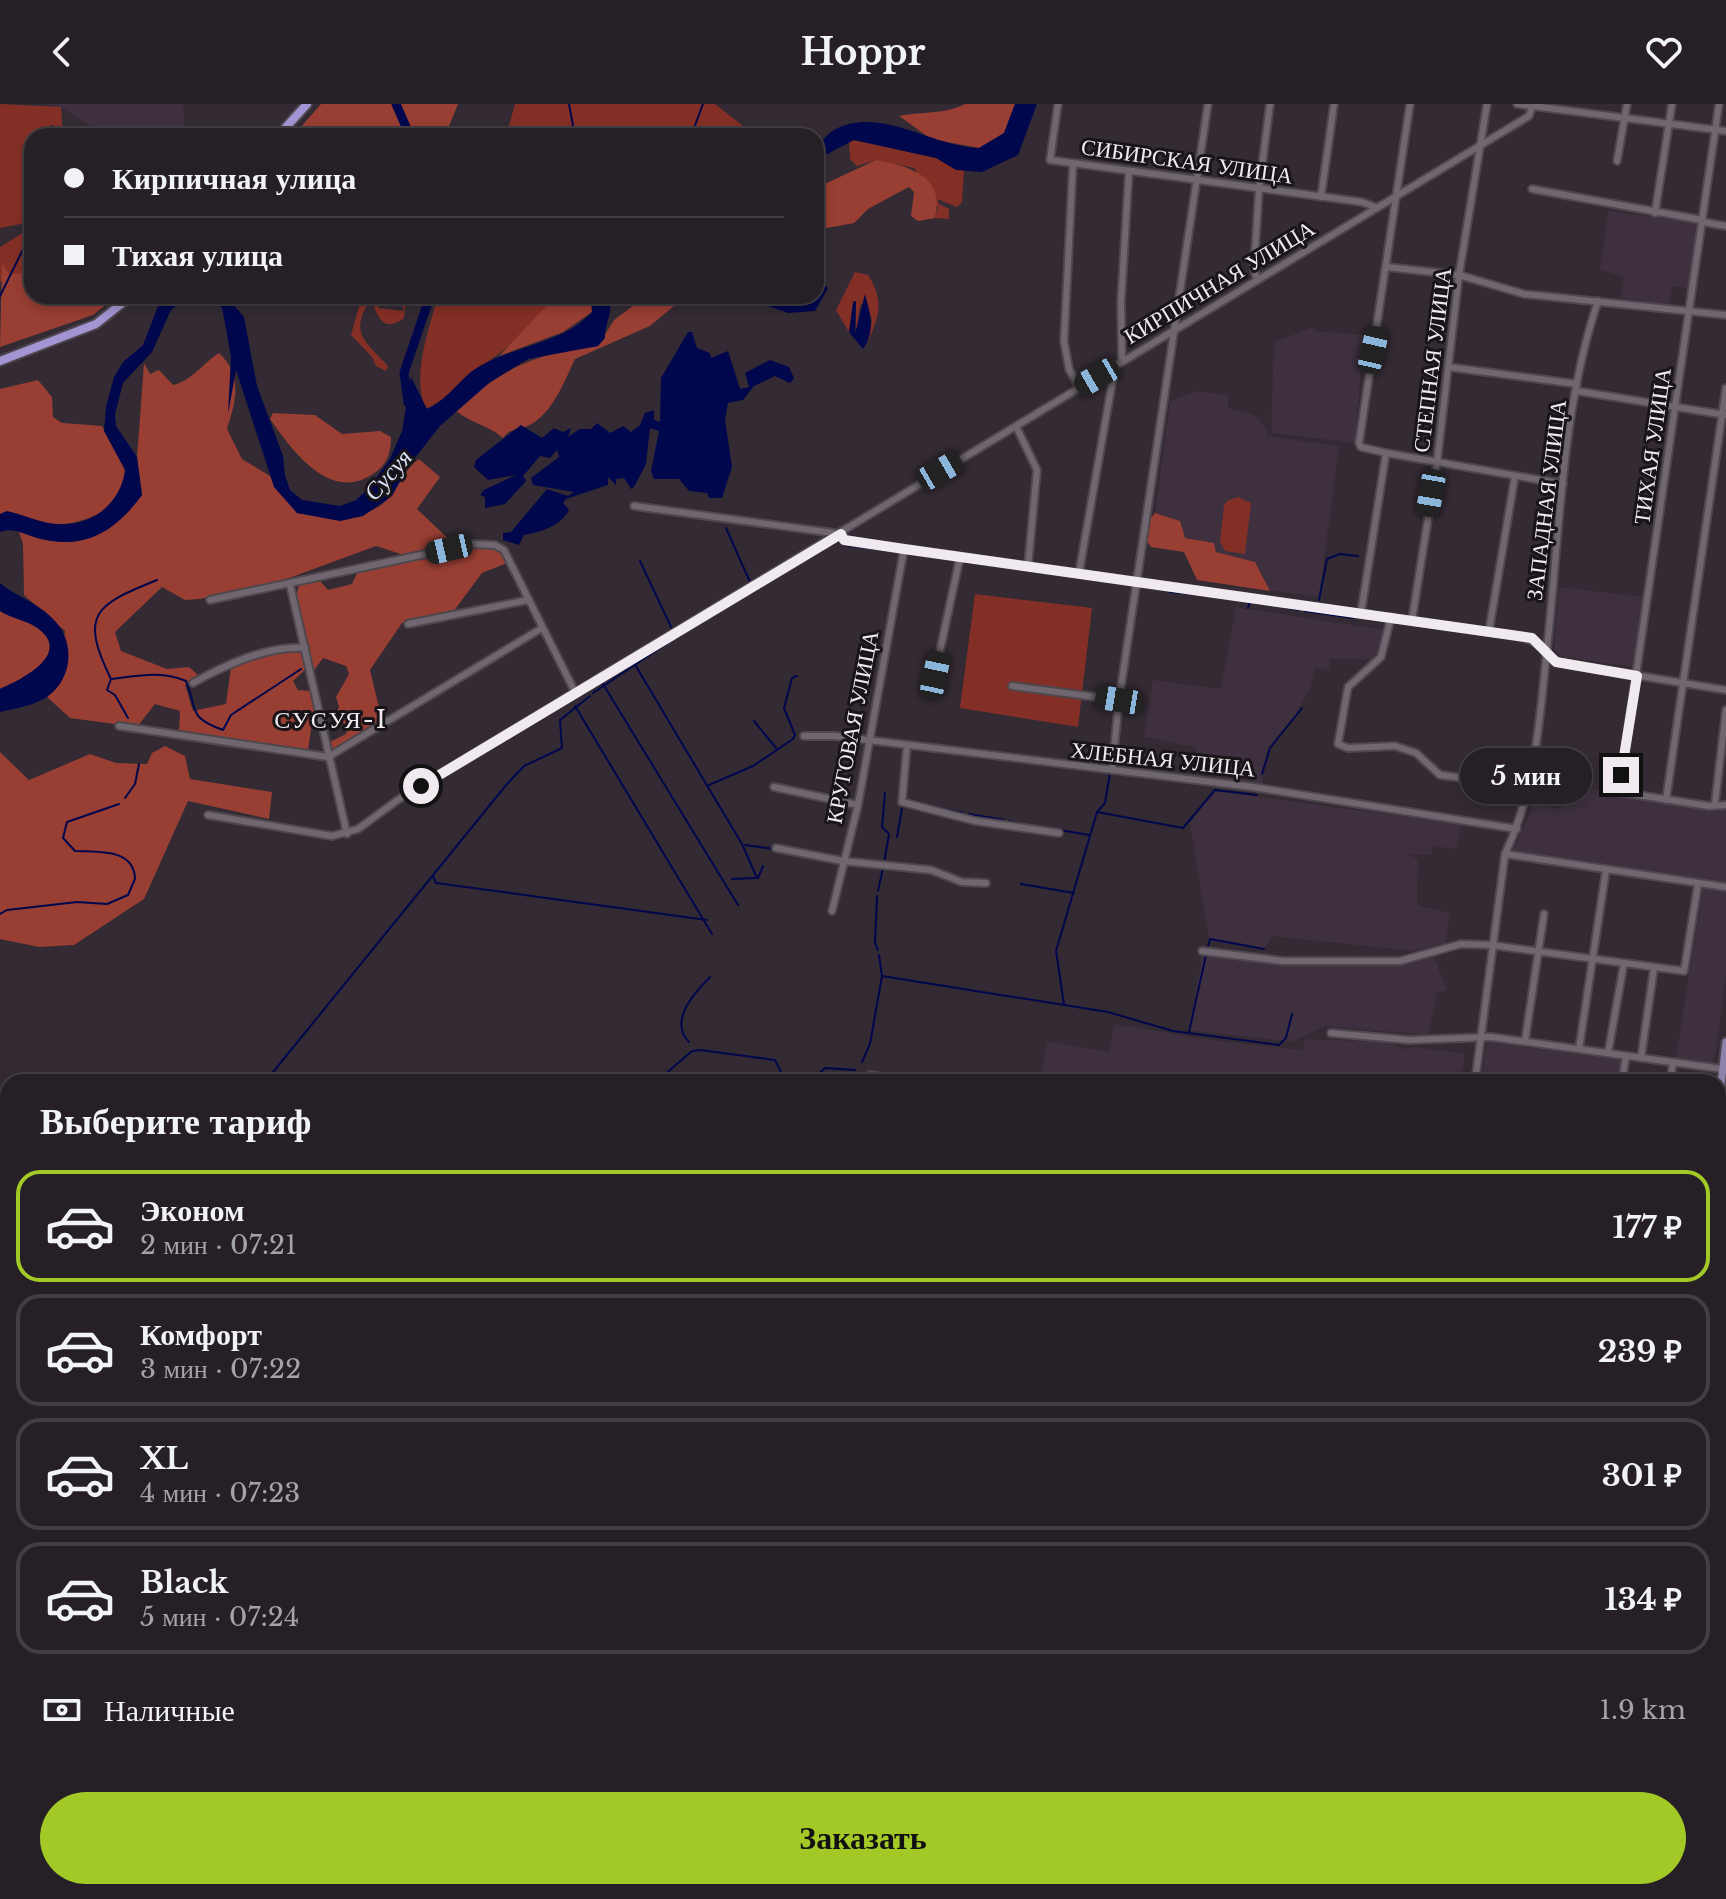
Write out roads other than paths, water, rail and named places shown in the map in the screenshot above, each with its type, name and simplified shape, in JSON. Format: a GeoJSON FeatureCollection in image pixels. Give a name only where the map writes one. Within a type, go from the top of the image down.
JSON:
{"type":"FeatureCollection","features":[{"type":"Feature","properties":{"kind":"highway"},"geometry":{"type":"LineString","coordinates":[[285,128],[307,104]]}},
{"type":"Feature","properties":{"kind":"highway"},"geometry":{"type":"LineString","coordinates":[[0,361],[96,324],[121,304]]}},
{"type":"Feature","properties":{"kind":"main road"},"geometry":{"type":"LineString","coordinates":[[1724,1070],[1726,1042]]}},
{"type":"Feature","properties":{"kind":"street","name":"СИБИРСКАЯ УЛИЦА"},"geometry":{"type":"LineString","coordinates":[[1058,104],[1050,160],[1375,207]]}},
{"type":"Feature","properties":{"kind":"street"},"geometry":{"type":"LineString","coordinates":[[1112,770],[1119,700],[1208,104]]}},
{"type":"Feature","properties":{"kind":"street"},"geometry":{"type":"LineString","coordinates":[[1257,280],[1254,268],[1259,189],[1270,104]]}},
{"type":"Feature","properties":{"kind":"street"},"geometry":{"type":"LineString","coordinates":[[1321,197],[1334,104]]}},
{"type":"Feature","properties":{"kind":"street"},"geometry":{"type":"LineString","coordinates":[[1410,104],[1387,267],[1369,366],[1361,447],[1563,484]]}},
{"type":"Feature","properties":{"kind":"street","name":"СТЕПНАЯ УЛИЦА"},"geometry":{"type":"LineString","coordinates":[[1412,620],[1437,462],[1459,275],[1487,104]]}},
{"type":"Feature","properties":{"kind":"street"},"geometry":{"type":"LineString","coordinates":[[1517,104],[1726,131]]}},
{"type":"Feature","properties":{"kind":"street"},"geometry":{"type":"LineString","coordinates":[[1617,161],[1627,104]]}},
{"type":"Feature","properties":{"kind":"street"},"geometry":{"type":"LineString","coordinates":[[1655,213],[1672,104]]}},
{"type":"Feature","properties":{"kind":"street","name":"ТИХАЯ УЛИЦА"},"geometry":{"type":"LineString","coordinates":[[1666,800],[1619,792],[1719,104]]}},
{"type":"Feature","properties":{"kind":"street","name":"КИРПИЧНАЯ УЛИЦА"},"geometry":{"type":"LineString","coordinates":[[347,834],[575,692],[1529,116],[1533,105]]}},
{"type":"Feature","properties":{"kind":"street"},"geometry":{"type":"LineString","coordinates":[[1073,164],[1064,341],[1069,369],[1079,387]]}},
{"type":"Feature","properties":{"kind":"street"},"geometry":{"type":"LineString","coordinates":[[1079,573],[1119,364],[1129,171]]}},
{"type":"Feature","properties":{"kind":"street"},"geometry":{"type":"LineString","coordinates":[[1532,189],[1726,226]]}},
{"type":"Feature","properties":{"kind":"street"},"geometry":{"type":"LineString","coordinates":[[1387,267],[1459,275],[1524,294],[1726,315]]}},
{"type":"Feature","properties":{"kind":"street","name":"ЗАПАДНАЯ УЛИЦА"},"geometry":{"type":"LineString","coordinates":[[1476,1074],[1505,854],[1517,829],[1529,786],[1548,654],[1563,484],[1585,337],[1598,301]]}},
{"type":"Feature","properties":{"kind":"street"},"geometry":{"type":"LineString","coordinates":[[1448,367],[1724,414]]}},
{"type":"Feature","properties":{"kind":"street"},"geometry":{"type":"LineString","coordinates":[[1726,388],[1666,800],[1709,806],[1715,803],[1726,805]]}},
{"type":"Feature","properties":{"kind":"street"},"geometry":{"type":"LineString","coordinates":[[1016,426],[1037,470],[1028,566]]}},
{"type":"Feature","properties":{"kind":"street"},"geometry":{"type":"LineString","coordinates":[[1361,613],[1386,453]]}},
{"type":"Feature","properties":{"kind":"street"},"geometry":{"type":"LineString","coordinates":[[1489,631],[1515,476]]}},
{"type":"Feature","properties":{"kind":"street"},"geometry":{"type":"LineString","coordinates":[[634,506],[841,534],[844,540],[904,549],[1489,631],[1537,640],[1548,654],[1561,663],[1726,690]]}},
{"type":"Feature","properties":{"kind":"street"},"geometry":{"type":"LineString","coordinates":[[210,600],[472,544],[495,545],[504,550],[575,692]]}},
{"type":"Feature","properties":{"kind":"street","name":"КРУГОВАЯ УЛИЦА"},"geometry":{"type":"LineString","coordinates":[[832,911],[858,805],[904,549]]}},
{"type":"Feature","properties":{"kind":"street"},"geometry":{"type":"LineString","coordinates":[[931,693],[960,557]]}},
{"type":"Feature","properties":{"kind":"street"},"geometry":{"type":"LineString","coordinates":[[208,815],[332,836],[347,834],[290,585]]}},
{"type":"Feature","properties":{"kind":"street"},"geometry":{"type":"LineString","coordinates":[[408,624],[528,600]]}},
{"type":"Feature","properties":{"kind":"street"},"geometry":{"type":"LineString","coordinates":[[1391,617],[1381,657],[1348,687],[1338,744],[1348,748],[1376,745],[1407,749],[1440,775],[1529,786]]}},
{"type":"Feature","properties":{"kind":"street"},"geometry":{"type":"LineString","coordinates":[[119,726],[328,757],[542,628]]}},
{"type":"Feature","properties":{"kind":"street"},"geometry":{"type":"LineString","coordinates":[[193,683],[229,665],[282,648],[305,648]]}},
{"type":"Feature","properties":{"kind":"street"},"geometry":{"type":"LineString","coordinates":[[1012,686],[1119,700]]}},
{"type":"Feature","properties":{"kind":"street"},"geometry":{"type":"LineString","coordinates":[[1715,803],[1726,710]]}},
{"type":"Feature","properties":{"kind":"street","name":"ХЛЕБНАЯ УЛИЦА"},"geometry":{"type":"LineString","coordinates":[[804,736],[870,740],[1253,787],[1517,829]]}},
{"type":"Feature","properties":{"kind":"street"},"geometry":{"type":"LineString","coordinates":[[907,745],[902,802],[975,821],[1059,833]]}},
{"type":"Feature","properties":{"kind":"street"},"geometry":{"type":"LineString","coordinates":[[774,787],[858,805]]}},
{"type":"Feature","properties":{"kind":"street"},"geometry":{"type":"LineString","coordinates":[[776,848],[843,861],[931,870],[962,882],[986,883]]}},
{"type":"Feature","properties":{"kind":"street"},"geometry":{"type":"LineString","coordinates":[[1505,854],[1726,887]]}},
{"type":"Feature","properties":{"kind":"street"},"geometry":{"type":"LineString","coordinates":[[1579,1049],[1606,870]]}},
{"type":"Feature","properties":{"kind":"street"},"geometry":{"type":"LineString","coordinates":[[1202,951],[1283,961],[1400,961],[1461,944],[1491,945],[1684,971],[1698,884]]}},
{"type":"Feature","properties":{"kind":"street"},"geometry":{"type":"LineString","coordinates":[[1525,1041],[1544,914]]}},
{"type":"Feature","properties":{"kind":"street"},"geometry":{"type":"LineString","coordinates":[[1608,1053],[1624,963]]}},
{"type":"Feature","properties":{"kind":"street"},"geometry":{"type":"LineString","coordinates":[[1641,1058],[1654,968]]}},
{"type":"Feature","properties":{"kind":"street"},"geometry":{"type":"LineString","coordinates":[[1331,1033],[1409,1040],[1481,1037],[1525,1041],[1724,1070]]}},
{"type":"Feature","properties":{"kind":"street"},"geometry":{"type":"LineString","coordinates":[[1623,1074],[1626,1056]]}},
{"type":"Feature","properties":{"kind":"street"},"geometry":{"type":"LineString","coordinates":[[1671,1074],[1673,1063]]}},
{"type":"Feature","properties":{"kind":"water"},"geometry":{"type":"Polygon","coordinates":[[[1015,104],[1037,104],[1018,155],[982,172],[956,170],[936,158],[854,140],[824,156],[824,139],[832,131],[852,124],[888,124],[961,146],[979,148],[1004,133],[1015,104]]]}},
{"type":"Feature","properties":{"kind":"water"},"geometry":{"type":"Polygon","coordinates":[[[865,294],[871,329],[863,349],[849,332],[853,302],[856,301],[855,334],[865,294]]]}},
{"type":"Feature","properties":{"kind":"water"},"geometry":{"type":"Polygon","coordinates":[[[159,304],[178,304],[171,310],[152,352],[123,383],[115,414],[116,426],[137,457],[142,495],[121,519],[84,540],[54,541],[14,531],[0,532],[0,514],[7,511],[44,522],[72,524],[97,514],[116,496],[125,470],[104,431],[106,407],[114,377],[123,362],[143,345],[159,304]]]}},
{"type":"Feature","properties":{"kind":"water","name":"Сусуя"},"geometry":{"type":"Polygon","coordinates":[[[210,304],[233,304],[244,317],[257,386],[283,456],[290,490],[302,500],[340,506],[356,500],[368,489],[390,459],[402,431],[411,377],[427,409],[480,366],[554,337],[581,322],[592,312],[592,304],[610,304],[610,311],[605,338],[598,346],[528,359],[489,383],[440,426],[407,468],[392,496],[363,516],[340,521],[297,513],[274,487],[236,370],[228,414],[231,357],[222,307],[210,304]]]}},
{"type":"Feature","properties":{"kind":"water"},"geometry":{"type":"Polygon","coordinates":[[[819,304],[815,311],[788,313],[768,306],[819,304]]]}},
{"type":"Feature","properties":{"kind":"water"},"geometry":{"type":"Polygon","coordinates":[[[688,332],[692,332],[697,348],[710,353],[711,358],[728,351],[740,389],[749,387],[745,373],[770,360],[789,367],[794,378],[790,383],[775,376],[754,386],[743,400],[728,403],[725,420],[732,467],[722,498],[709,498],[707,493],[689,491],[679,479],[654,479],[651,471],[659,431],[650,428],[646,464],[634,487],[631,489],[624,478],[616,479],[616,485],[608,477],[608,485],[566,499],[563,503],[569,510],[555,525],[524,535],[519,545],[503,540],[503,533],[511,532],[547,489],[568,496],[574,492],[533,485],[531,478],[559,457],[557,450],[550,458],[540,456],[523,476],[526,481],[505,504],[485,508],[485,497],[480,495],[484,490],[516,475],[488,480],[474,467],[476,460],[521,425],[542,438],[554,428],[563,432],[571,428],[568,437],[580,429],[591,429],[597,423],[610,433],[623,426],[631,432],[640,425],[645,413],[654,410],[654,420],[660,422],[661,378],[688,332]]]}},
{"type":"Feature","properties":{"kind":"water"},"geometry":{"type":"Polygon","coordinates":[[[0,583],[51,617],[64,636],[68,657],[63,679],[47,697],[0,712],[0,689],[31,672],[47,656],[50,646],[47,637],[36,627],[0,611],[0,583]]]}},
{"type":"Feature","properties":{"kind":"waterway"},"geometry":{"type":"LineString","coordinates":[[396,104],[406,128]]}},
{"type":"Feature","properties":{"kind":"waterway"},"geometry":{"type":"LineString","coordinates":[[569,104],[574,128]]}},
{"type":"Feature","properties":{"kind":"waterway"},"geometry":{"type":"LineString","coordinates":[[694,128],[703,104]]}},
{"type":"Feature","properties":{"kind":"waterway"},"geometry":{"type":"LineString","coordinates":[[0,296],[24,247]]}},
{"type":"Feature","properties":{"kind":"waterway"},"geometry":{"type":"LineString","coordinates":[[408,403],[404,373],[427,304]]}},
{"type":"Feature","properties":{"kind":"waterway"},"geometry":{"type":"LineString","coordinates":[[1021,427],[1030,421]]}},
{"type":"Feature","properties":{"kind":"waterway"},"geometry":{"type":"LineString","coordinates":[[981,451],[1014,432]]}},
{"type":"Feature","properties":{"kind":"waterway"},"geometry":{"type":"LineString","coordinates":[[949,470],[975,455]]}},
{"type":"Feature","properties":{"kind":"waterway"},"geometry":{"type":"LineString","coordinates":[[849,532],[932,480]]}},
{"type":"Feature","properties":{"kind":"waterway"},"geometry":{"type":"LineString","coordinates":[[726,528],[750,582]]}},
{"type":"Feature","properties":{"kind":"waterway"},"geometry":{"type":"LineString","coordinates":[[753,591],[832,543]]}},
{"type":"Feature","properties":{"kind":"waterway"},"geometry":{"type":"LineString","coordinates":[[845,545],[899,552]]}},
{"type":"Feature","properties":{"kind":"waterway"},"geometry":{"type":"LineString","coordinates":[[1319,600],[1327,559],[1340,554],[1358,556]]}},
{"type":"Feature","properties":{"kind":"waterway"},"geometry":{"type":"LineString","coordinates":[[640,561],[672,629]]}},
{"type":"Feature","properties":{"kind":"waterway"},"geometry":{"type":"LineString","coordinates":[[111,679],[96,640],[95,626],[99,614],[119,597],[157,580]]}},
{"type":"Feature","properties":{"kind":"waterway"},"geometry":{"type":"LineString","coordinates":[[725,608],[750,592]]}},
{"type":"Feature","properties":{"kind":"waterway"},"geometry":{"type":"LineString","coordinates":[[1170,592],[1209,595]]}},
{"type":"Feature","properties":{"kind":"waterway"},"geometry":{"type":"LineString","coordinates":[[1248,608],[1250,601],[1256,602]]}},
{"type":"Feature","properties":{"kind":"waterway"},"geometry":{"type":"LineString","coordinates":[[1271,604],[1298,610]]}},
{"type":"Feature","properties":{"kind":"waterway"},"geometry":{"type":"LineString","coordinates":[[674,639],[720,611]]}},
{"type":"Feature","properties":{"kind":"waterway"},"geometry":{"type":"LineString","coordinates":[[1305,611],[1353,618]]}},
{"type":"Feature","properties":{"kind":"waterway"},"geometry":{"type":"LineString","coordinates":[[593,693],[669,642]]}},
{"type":"Feature","properties":{"kind":"waterway"},"geometry":{"type":"LineString","coordinates":[[634,663],[742,844],[757,878]]}},
{"type":"Feature","properties":{"kind":"waterway"},"geometry":{"type":"LineString","coordinates":[[128,718],[115,695],[107,690],[111,679],[159,675],[186,681],[199,716],[223,730],[231,715],[301,669]]}},
{"type":"Feature","properties":{"kind":"waterway"},"geometry":{"type":"LineString","coordinates":[[709,785],[753,766],[793,739],[795,735],[784,708],[792,678],[797,676]]}},
{"type":"Feature","properties":{"kind":"waterway"},"geometry":{"type":"LineString","coordinates":[[603,684],[738,905]]}},
{"type":"Feature","properties":{"kind":"waterway"},"geometry":{"type":"LineString","coordinates":[[271,1074],[507,784],[524,766],[562,748],[560,720],[590,696]]}},
{"type":"Feature","properties":{"kind":"waterway"},"geometry":{"type":"LineString","coordinates":[[575,706],[712,934]]}},
{"type":"Feature","properties":{"kind":"waterway"},"geometry":{"type":"LineString","coordinates":[[1262,774],[1270,748],[1302,708]]}},
{"type":"Feature","properties":{"kind":"waterway"},"geometry":{"type":"LineString","coordinates":[[754,721],[776,748]]}},
{"type":"Feature","properties":{"kind":"waterway"},"geometry":{"type":"LineString","coordinates":[[125,798],[135,784],[139,764]]}},
{"type":"Feature","properties":{"kind":"waterway"},"geometry":{"type":"LineString","coordinates":[[1097,812],[1105,803],[1110,773]]}},
{"type":"Feature","properties":{"kind":"waterway"},"geometry":{"type":"LineString","coordinates":[[1064,1004],[1056,951],[1097,812],[1183,828],[1215,790],[1257,795]]}},
{"type":"Feature","properties":{"kind":"waterway"},"geometry":{"type":"LineString","coordinates":[[884,863],[889,834],[882,827],[885,793]]}},
{"type":"Feature","properties":{"kind":"waterway"},"geometry":{"type":"LineString","coordinates":[[913,802],[963,813]]}},
{"type":"Feature","properties":{"kind":"waterway"},"geometry":{"type":"LineString","coordinates":[[0,914],[7,910],[77,902],[107,904],[128,895],[135,879],[128,862],[104,852],[75,851],[63,838],[67,822],[119,804]]}},
{"type":"Feature","properties":{"kind":"waterway"},"geometry":{"type":"LineString","coordinates":[[897,837],[902,808]]}},
{"type":"Feature","properties":{"kind":"waterway"},"geometry":{"type":"LineString","coordinates":[[969,814],[1004,820]]}},
{"type":"Feature","properties":{"kind":"waterway"},"geometry":{"type":"LineString","coordinates":[[1009,821],[1021,824]]}},
{"type":"Feature","properties":{"kind":"waterway"},"geometry":{"type":"LineString","coordinates":[[1048,828],[1089,835]]}},
{"type":"Feature","properties":{"kind":"waterway"},"geometry":{"type":"LineString","coordinates":[[745,845],[774,849]]}},
{"type":"Feature","properties":{"kind":"waterway"},"geometry":{"type":"LineString","coordinates":[[758,878],[763,866]]}},
{"type":"Feature","properties":{"kind":"waterway"},"geometry":{"type":"LineString","coordinates":[[878,891],[883,868]]}},
{"type":"Feature","properties":{"kind":"waterway"},"geometry":{"type":"LineString","coordinates":[[433,876],[436,883],[707,920]]}},
{"type":"Feature","properties":{"kind":"waterway"},"geometry":{"type":"LineString","coordinates":[[732,879],[755,878]]}},
{"type":"Feature","properties":{"kind":"waterway"},"geometry":{"type":"LineString","coordinates":[[1021,884],[1074,893]]}},
{"type":"Feature","properties":{"kind":"waterway"},"geometry":{"type":"LineString","coordinates":[[877,896],[875,943],[878,950]]}},
{"type":"Feature","properties":{"kind":"waterway"},"geometry":{"type":"LineString","coordinates":[[1208,947],[1210,939],[1264,949]]}},
{"type":"Feature","properties":{"kind":"waterway"},"geometry":{"type":"LineString","coordinates":[[879,955],[882,976]]}},
{"type":"Feature","properties":{"kind":"waterway"},"geometry":{"type":"LineString","coordinates":[[1189,1032],[1206,955]]}},
{"type":"Feature","properties":{"kind":"waterway"},"geometry":{"type":"LineString","coordinates":[[862,1062],[870,1044],[882,976],[1108,1012],[1173,1031],[1279,1045],[1286,1038],[1292,1014]]}},
{"type":"Feature","properties":{"kind":"waterway"},"geometry":{"type":"LineString","coordinates":[[689,1042],[683,1034],[682,1016],[691,999],[710,977]]}},
{"type":"Feature","properties":{"kind":"waterway"},"geometry":{"type":"LineString","coordinates":[[665,1074],[692,1051],[700,1050],[775,1060],[782,1074]]}},
{"type":"Feature","properties":{"kind":"waterway"},"geometry":{"type":"LineString","coordinates":[[819,1074],[825,1068],[855,1070]]}},
{"type":"Feature","properties":{"kind":"district","name":"СУСУЯ-I"},"geometry":{"type":"Point","coordinates":[331,720]}}]}
